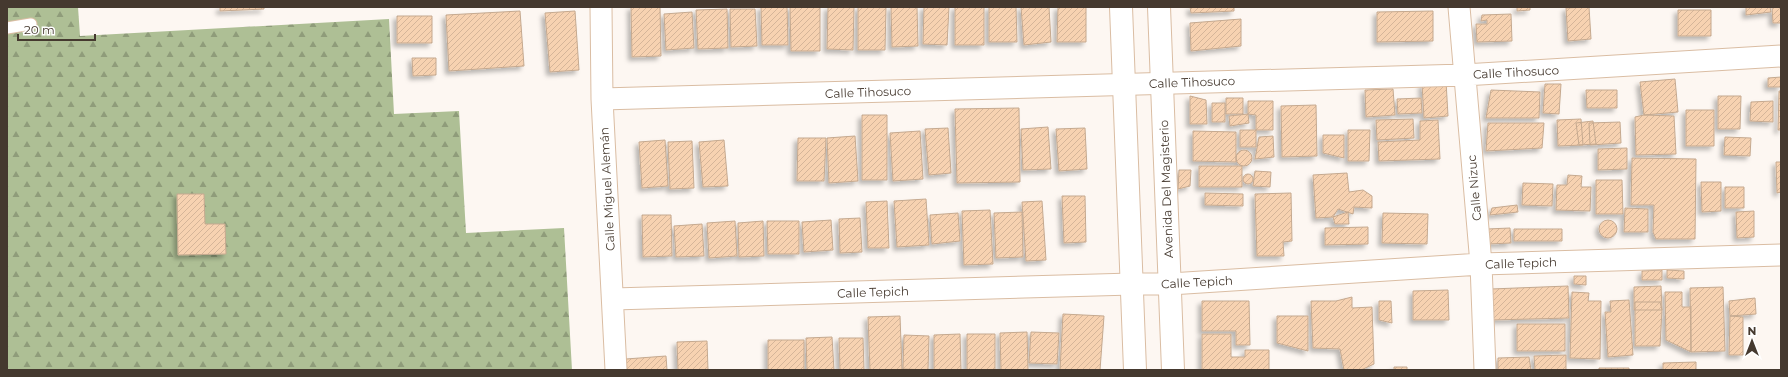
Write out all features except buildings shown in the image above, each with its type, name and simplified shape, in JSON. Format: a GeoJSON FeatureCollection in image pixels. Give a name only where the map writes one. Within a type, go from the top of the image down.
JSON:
{"type":"FeatureCollection","features":[{"type":"Feature","properties":{"kind":"street","name":"Calle Miguel Alemán"},"geometry":{"type":"LineString","coordinates":[[601,7],[602,99],[616,370]]}},
{"type":"Feature","properties":{"kind":"street"},"geometry":{"type":"LineString","coordinates":[[1121,7],[1135,370]]}},
{"type":"Feature","properties":{"kind":"street","name":"Avenida Del Magisterio"},"geometry":{"type":"LineString","coordinates":[[1159,7],[1173,370]]}},
{"type":"Feature","properties":{"kind":"street","name":"Calle Nizuc"},"geometry":{"type":"LineString","coordinates":[[1459,7],[1481,264],[1484,370]]}},
{"type":"Feature","properties":{"kind":"street","name":"Calle Tihosuco"},"geometry":{"type":"LineString","coordinates":[[602,99],[1124,85],[1162,82],[1464,75],[1781,56]]}},
{"type":"Feature","properties":{"kind":"street","name":"Calle Tepich"},"geometry":{"type":"LineString","coordinates":[[613,299],[1170,284],[1481,264],[1781,255]]}},
{"type":"Feature","properties":{"kind":"lane"},"geometry":{"type":"LineString","coordinates":[[7,28],[31,24]]}},
{"type":"Feature","properties":{"kind":"green space"},"geometry":{"type":"Polygon","coordinates":[[[7,7],[78,7],[80,36],[389,19],[394,114],[459,111],[466,233],[564,228],[572,370],[7,370],[7,7]]]}}]}
